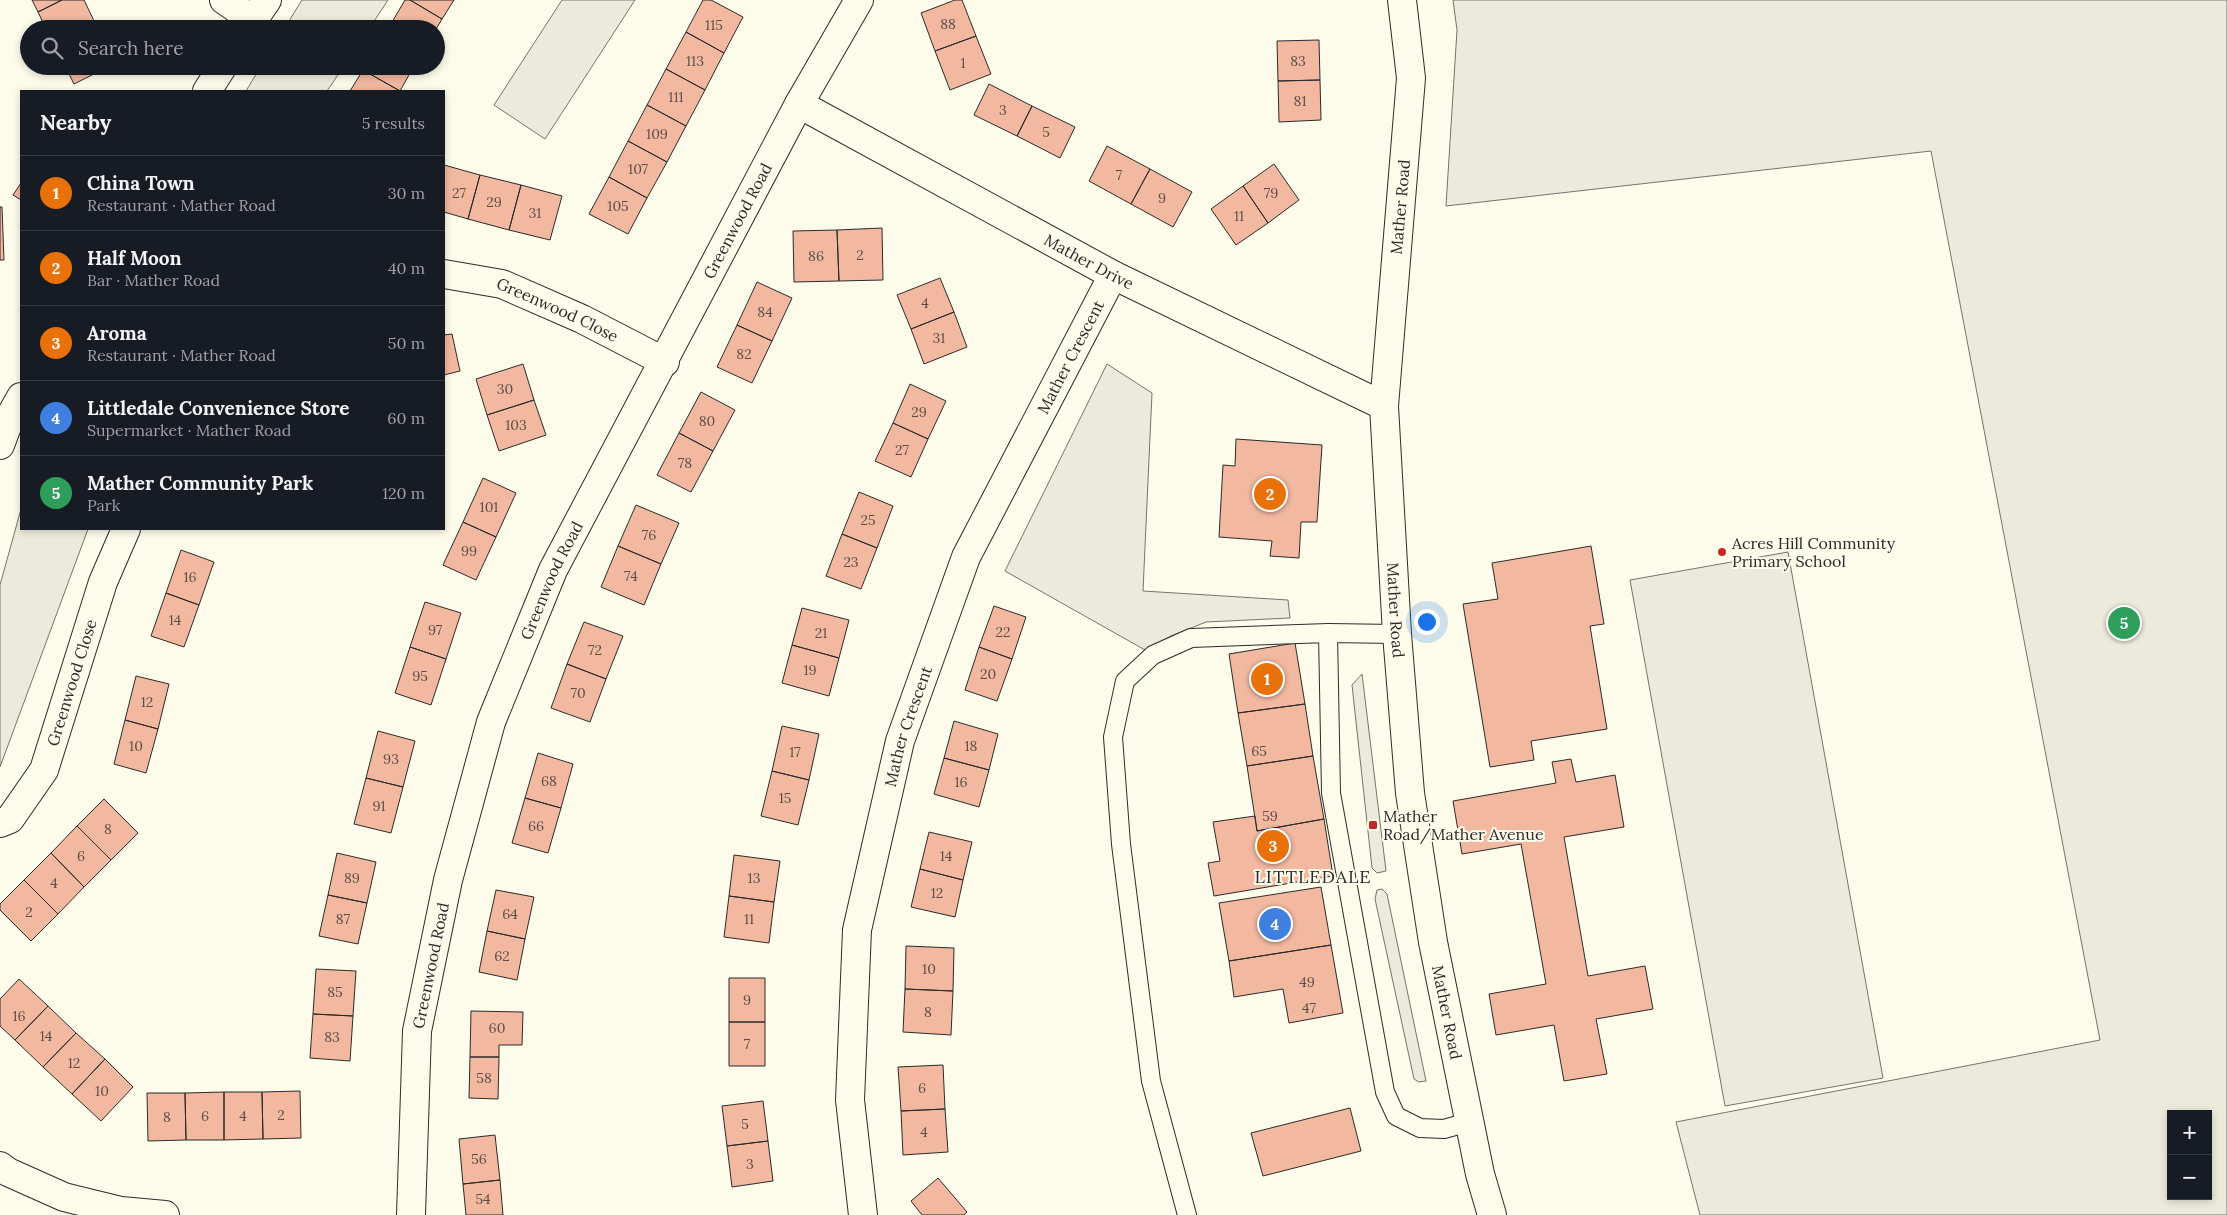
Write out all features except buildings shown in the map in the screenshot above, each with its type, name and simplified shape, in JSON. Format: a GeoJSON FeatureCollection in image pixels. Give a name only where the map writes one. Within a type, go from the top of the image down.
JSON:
{"type":"FeatureCollection","features":[{"type":"Feature","properties":{"kind":"street"},"geometry":{"type":"LineString","coordinates":[[224,0],[256,16]]}},
{"type":"Feature","properties":{"kind":"street","name":"Greenwood Road"},"geometry":{"type":"LineString","coordinates":[[411,1215],[418,1030],[448,880],[490,722],[553,570],[665,362],[799,104],[859,0]]}},
{"type":"Feature","properties":{"kind":"street","name":"Mather Road"},"geometry":{"type":"LineString","coordinates":[[1402,0],[1411,78],[1384,406],[1398,634],[1410,793],[1433,942],[1480,1174],[1492,1215]]}},
{"type":"Feature","properties":{"kind":"street"},"geometry":{"type":"LineString","coordinates":[[208,90],[217,75]]}},
{"type":"Feature","properties":{"kind":"street","name":"Mather Drive"},"geometry":{"type":"LineString","coordinates":[[799,104],[1113,275],[1384,406]]}},
{"type":"Feature","properties":{"kind":"street","name":"Greenwood Close"},"geometry":{"type":"LineString","coordinates":[[445,274],[502,284],[582,319],[665,362]]}},
{"type":"Feature","properties":{"kind":"street","name":"Mather Crescent"},"geometry":{"type":"LineString","coordinates":[[863,1215],[850,1100],[857,930],[900,741],[966,557],[1113,275]]}},
{"type":"Feature","properties":{"kind":"street"},"geometry":{"type":"LineString","coordinates":[[0,445],[11,405]]}},
{"type":"Feature","properties":{"kind":"street","name":"Greenwood Close"},"geometry":{"type":"LineString","coordinates":[[0,823],[10,819],[44,770],[102,582],[126,530]]}},
{"type":"Feature","properties":{"kind":"street"},"geometry":{"type":"LineString","coordinates":[[0,1166],[8,1172],[64,1197],[121,1212],[165,1215]]}},
{"type":"Feature","properties":{"kind":"lane"},"geometry":{"type":"LineString","coordinates":[[1328,633],[1332,793],[1385,1092],[1396,1116],[1420,1128],[1444,1129],[1469,1122]]}},
{"type":"Feature","properties":{"kind":"lane"},"geometry":{"type":"LineString","coordinates":[[1187,1215],[1151,1081],[1121,844],[1113,737],[1125,681],[1153,655],[1191,638],[1328,633],[1398,634]]}},
{"type":"Feature","properties":{"kind":"shaded area"},"geometry":{"type":"Polygon","coordinates":[[[302,0],[388,0],[375,20],[290,20],[302,0]]]}},
{"type":"Feature","properties":{"kind":"shaded area"},"geometry":{"type":"Polygon","coordinates":[[[562,0],[635,0],[545,139],[494,105],[562,0]]]}},
{"type":"Feature","properties":{"kind":"shaded area"},"geometry":{"type":"Polygon","coordinates":[[[1453,0],[2227,0],[2227,1215],[1700,1215],[1676,1122],[2100,1040],[1931,151],[1446,206],[1457,30],[1453,0]]]}},
{"type":"Feature","properties":{"kind":"shaded area"},"geometry":{"type":"Polygon","coordinates":[[[256,75],[338,75],[328,90],[247,90],[256,75]]]}},
{"type":"Feature","properties":{"kind":"shaded area"},"geometry":{"type":"Polygon","coordinates":[[[1107,364],[1152,393],[1143,591],[1288,600],[1290,618],[1206,622],[1171,636],[1145,650],[1005,571],[1107,364]]]}},
{"type":"Feature","properties":{"kind":"shaded area"},"geometry":{"type":"Polygon","coordinates":[[[20,513],[20,530],[88,530],[0,767],[0,585],[20,513]]]}},
{"type":"Feature","properties":{"kind":"shaded area"},"geometry":{"type":"Polygon","coordinates":[[[1788,552],[1883,1078],[1725,1106],[1630,580],[1788,552]]]}},
{"type":"Feature","properties":{"kind":"shaded area"},"geometry":{"type":"Polygon","coordinates":[[[1362,674],[1386,871],[1377,873],[1372,868],[1352,685],[1362,674]]]}},
{"type":"Feature","properties":{"kind":"shaded area"},"geometry":{"type":"Polygon","coordinates":[[[1382,889],[1387,894],[1426,1081],[1419,1082],[1414,1079],[1375,899],[1377,890],[1382,889]]]}},
{"type":"Feature","properties":{"kind":"place","name":"Half Moon"},"geometry":{"type":"Point","coordinates":[1270,494]}},
{"type":"Feature","properties":{"kind":"place","name":"Acres Hill Community Primary School"},"geometry":{"type":"Point","coordinates":[1722,552]}},
{"type":"Feature","properties":{"kind":"place","name":"Mather Community Park"},"geometry":{"type":"Point","coordinates":[2124,623]}},
{"type":"Feature","properties":{"kind":"place","name":"China Town"},"geometry":{"type":"Point","coordinates":[1267,679]}},
{"type":"Feature","properties":{"kind":"place","name":"Mather Road/Mather Avenue"},"geometry":{"type":"Point","coordinates":[1373,825]}},
{"type":"Feature","properties":{"kind":"place","name":"Aroma"},"geometry":{"type":"Point","coordinates":[1273,846]}},
{"type":"Feature","properties":{"kind":"place","name":"Littledale Convenience Store"},"geometry":{"type":"Point","coordinates":[1275,924]}},
{"type":"Feature","properties":{"kind":"district","name":"LITTLEDALE"},"geometry":{"type":"Point","coordinates":[1313,877]}}]}
